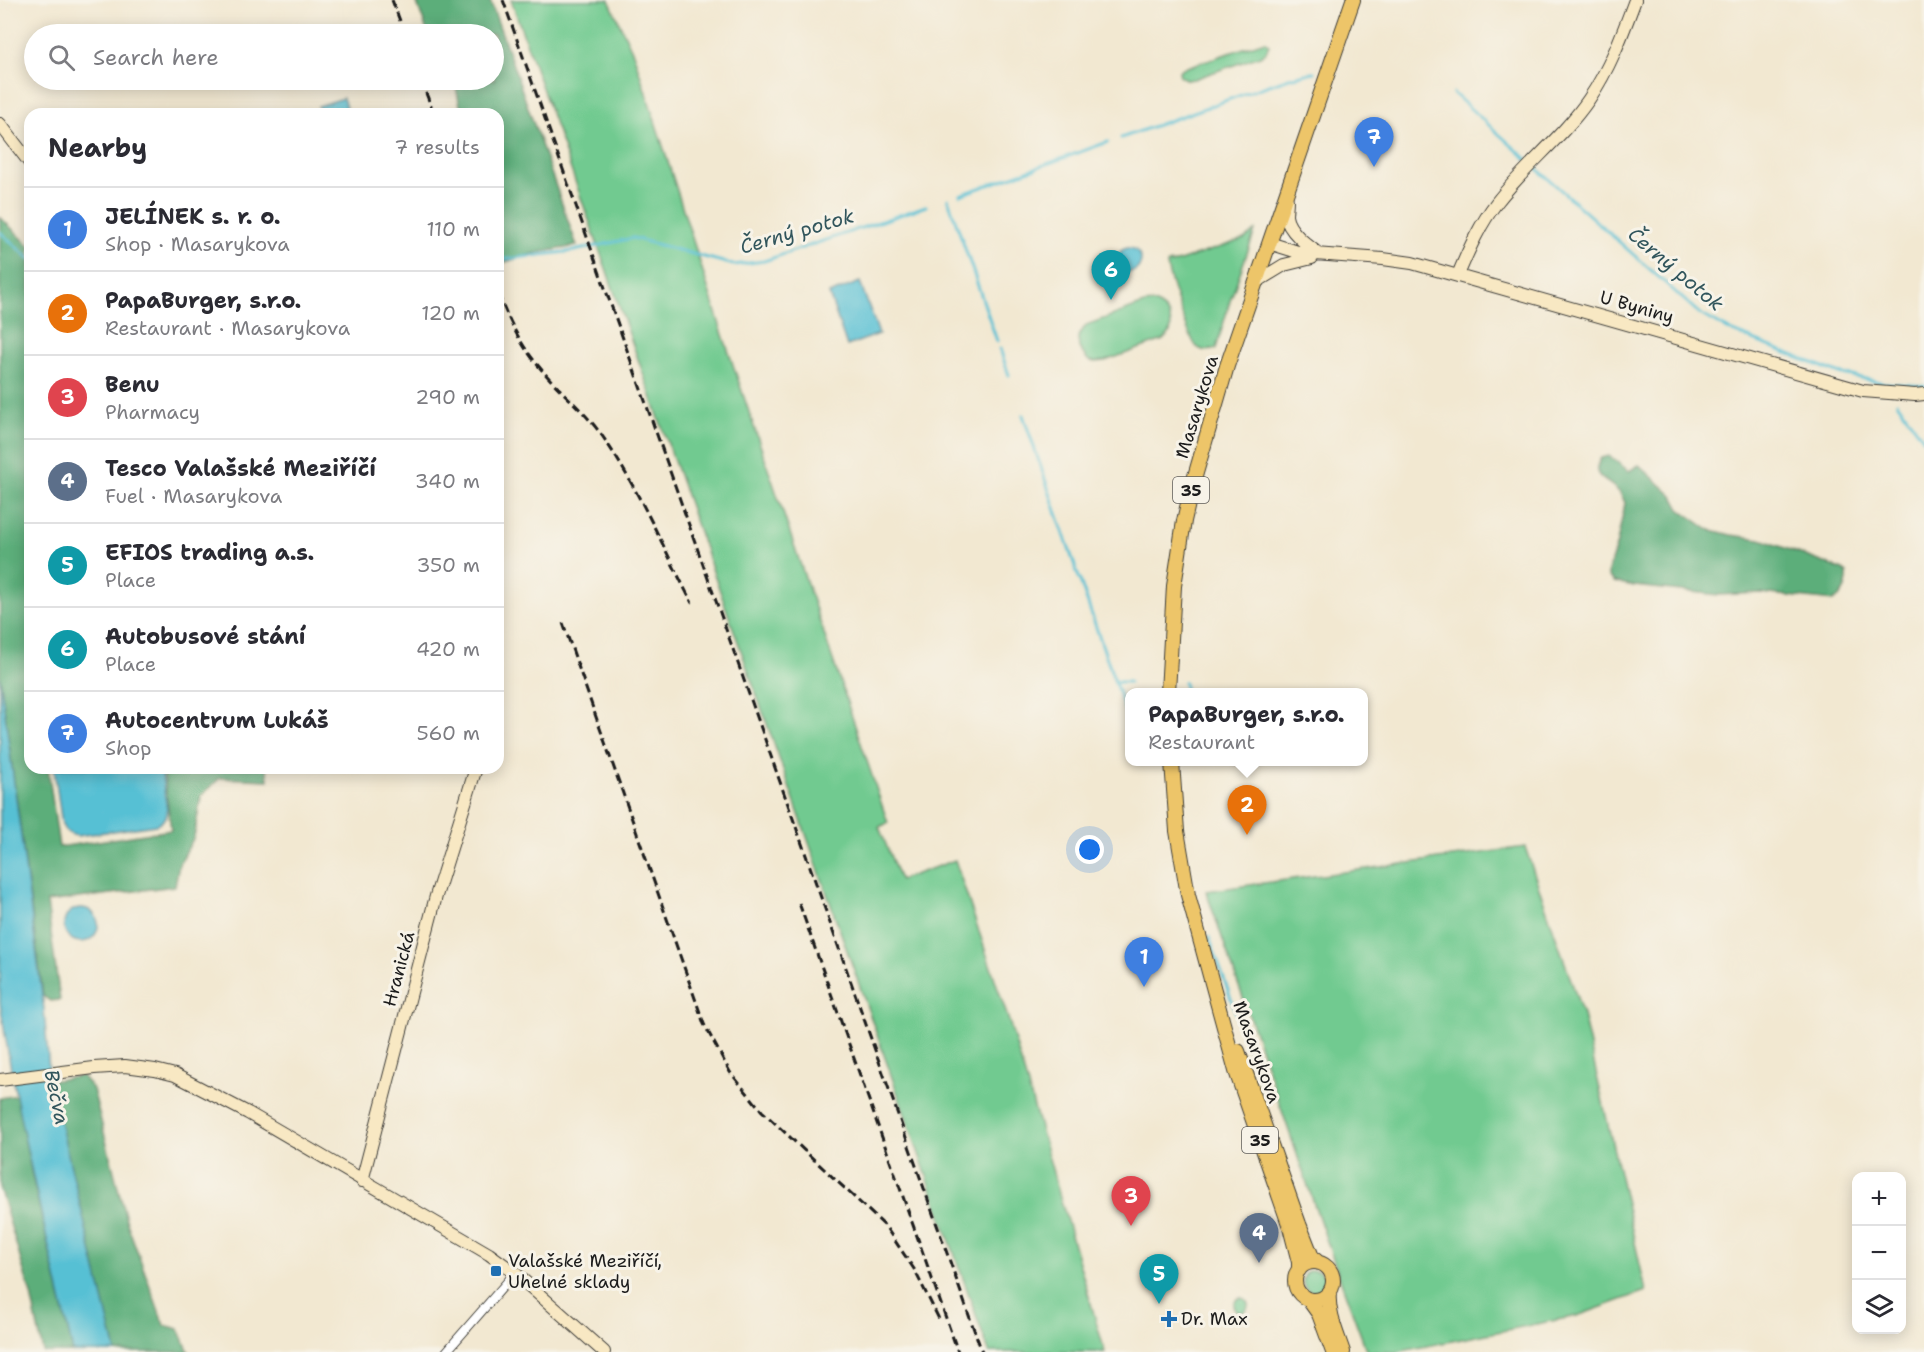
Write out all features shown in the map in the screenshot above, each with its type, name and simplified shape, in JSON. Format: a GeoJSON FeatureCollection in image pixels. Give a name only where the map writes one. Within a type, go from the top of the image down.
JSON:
{"type":"FeatureCollection","features":[{"type":"Feature","properties":{"kind":"main road","name":"35"},"geometry":{"type":"LineString","coordinates":[[1269,243],[1353,0]]}},
{"type":"Feature","properties":{"kind":"main road","name":"Masarykova"},"geometry":{"type":"LineString","coordinates":[[1168,688],[1173,597],[1184,521],[1208,428],[1269,243]]}},
{"type":"Feature","properties":{"kind":"main road","name":"Masarykova"},"geometry":{"type":"LineString","coordinates":[[1172,766],[1178,831],[1188,895],[1236,1071],[1290,1227],[1299,1262],[1295,1287],[1302,1297],[1309,1300],[1319,1314],[1333,1352]]}},
{"type":"Feature","properties":{"kind":"main road","name":"Masarykova"},"geometry":{"type":"LineString","coordinates":[[1214,987],[1312,1257],[1326,1266],[1332,1275],[1333,1283],[1328,1301],[1343,1352]]}},
{"type":"Feature","properties":{"kind":"main road"},"geometry":{"type":"LineString","coordinates":[[1299,1270],[1308,1263],[1319,1263]]}},
{"type":"Feature","properties":{"kind":"main road"},"geometry":{"type":"LineString","coordinates":[[1309,1300],[1320,1300],[1329,1293]]}},
{"type":"Feature","properties":{"kind":"street"},"geometry":{"type":"LineString","coordinates":[[1458,275],[1482,224],[1497,202],[1588,101],[1611,63],[1635,0]]}},
{"type":"Feature","properties":{"kind":"street"},"geometry":{"type":"LineString","coordinates":[[0,124],[24,155]]}},
{"type":"Feature","properties":{"kind":"street"},"geometry":{"type":"LineString","coordinates":[[1288,193],[1286,217],[1290,225],[1306,245],[1322,256]]}},
{"type":"Feature","properties":{"kind":"street"},"geometry":{"type":"LineString","coordinates":[[1269,243],[1301,254],[1322,256]]}},
{"type":"Feature","properties":{"kind":"street"},"geometry":{"type":"LineString","coordinates":[[1256,282],[1284,265],[1322,256]]}},
{"type":"Feature","properties":{"kind":"street","name":"U Byniny"},"geometry":{"type":"LineString","coordinates":[[1322,256],[1412,263],[1863,391],[1924,394]]}},
{"type":"Feature","properties":{"kind":"street","name":"Hranická"},"geometry":{"type":"LineString","coordinates":[[362,1181],[436,896],[474,774]]}},
{"type":"Feature","properties":{"kind":"street"},"geometry":{"type":"LineString","coordinates":[[0,1080],[94,1068],[134,1067],[181,1077],[248,1113],[489,1254],[514,1272],[604,1352]]}},
{"type":"Feature","properties":{"kind":"street"},"geometry":{"type":"LineString","coordinates":[[446,1352],[514,1272]]}},
{"type":"Feature","properties":{"kind":"green space"},"geometry":{"type":"Polygon","coordinates":[[[416,0],[490,0],[498,24],[424,24],[416,0]]]}},
{"type":"Feature","properties":{"kind":"green space"},"geometry":{"type":"Polygon","coordinates":[[[511,0],[609,0],[634,55],[724,338],[888,823],[879,827],[900,880],[955,860],[1010,1024],[1105,1352],[989,1352],[511,0]]]}},
{"type":"Feature","properties":{"kind":"green space"},"geometry":{"type":"Polygon","coordinates":[[[504,40],[577,246],[536,253],[504,262],[504,108],[461,108],[456,90],[504,90],[504,40]]]}},
{"type":"Feature","properties":{"kind":"green space"},"geometry":{"type":"Polygon","coordinates":[[[1265,41],[1269,45],[1266,52],[1260,56],[1194,79],[1187,80],[1180,76],[1181,69],[1265,41]]]}},
{"type":"Feature","properties":{"kind":"green space"},"geometry":{"type":"Polygon","coordinates":[[[0,217],[24,240],[24,774],[49,774],[59,847],[171,830],[164,774],[268,774],[268,780],[220,778],[201,796],[194,837],[179,865],[175,886],[47,902],[60,1000],[50,1001],[43,996],[0,677],[0,217]]]}},
{"type":"Feature","properties":{"kind":"green space"},"geometry":{"type":"Polygon","coordinates":[[[1255,231],[1216,349],[1202,350],[1193,342],[1189,333],[1167,265],[1170,262],[1171,264],[1244,239],[1255,231]]]}},
{"type":"Feature","properties":{"kind":"green space"},"geometry":{"type":"Polygon","coordinates":[[[1154,303],[1163,308],[1170,318],[1170,333],[1163,340],[1105,361],[1088,360],[1079,348],[1078,337],[1086,325],[1144,304],[1154,303]]]}},
{"type":"Feature","properties":{"kind":"green space"},"geometry":{"type":"Polygon","coordinates":[[[1609,456],[1629,471],[1639,465],[1673,496],[1680,509],[1708,529],[1761,539],[1843,570],[1847,573],[1847,582],[1840,596],[1833,601],[1760,593],[1719,595],[1614,582],[1608,576],[1608,571],[1617,543],[1625,503],[1618,491],[1598,474],[1597,469],[1601,458],[1609,456]]]}},
{"type":"Feature","properties":{"kind":"green space"},"geometry":{"type":"Polygon","coordinates":[[[1525,847],[1583,1015],[1646,1291],[1577,1316],[1397,1352],[1367,1352],[1206,891],[1525,847]]]}},
{"type":"Feature","properties":{"kind":"green space"},"geometry":{"type":"Polygon","coordinates":[[[82,1076],[93,1089],[127,1223],[164,1325],[179,1329],[189,1352],[116,1352],[50,1081],[82,1076]]]}},
{"type":"Feature","properties":{"kind":"green space"},"geometry":{"type":"Polygon","coordinates":[[[16,1095],[73,1352],[43,1352],[31,1295],[0,1190],[0,1098],[16,1095]]]}},
{"type":"Feature","properties":{"kind":"green space"},"geometry":{"type":"Polygon","coordinates":[[[1314,1270],[1322,1273],[1325,1281],[1322,1289],[1314,1292],[1306,1289],[1303,1281],[1306,1273],[1314,1270]]]}},
{"type":"Feature","properties":{"kind":"green space"},"geometry":{"type":"Polygon","coordinates":[[[1241,1298],[1246,1300],[1248,1305],[1246,1310],[1241,1312],[1236,1310],[1234,1305],[1236,1300],[1241,1298]]]}},
{"type":"Feature","properties":{"kind":"water"},"geometry":{"type":"Polygon","coordinates":[[[343,98],[346,108],[319,108],[318,106],[343,98]]]}},
{"type":"Feature","properties":{"kind":"water"},"geometry":{"type":"Polygon","coordinates":[[[1129,248],[1138,251],[1141,260],[1138,269],[1129,272],[1120,269],[1117,260],[1120,251],[1129,248]]]}},
{"type":"Feature","properties":{"kind":"water"},"geometry":{"type":"Polygon","coordinates":[[[860,282],[879,334],[847,346],[829,294],[860,282]]]}},
{"type":"Feature","properties":{"kind":"water"},"geometry":{"type":"Polygon","coordinates":[[[0,677],[44,1009],[50,1081],[116,1352],[73,1352],[33,1178],[7,1046],[0,1002],[0,677]]]}},
{"type":"Feature","properties":{"kind":"water"},"geometry":{"type":"Polygon","coordinates":[[[55,774],[162,774],[167,810],[163,821],[156,825],[77,836],[70,834],[62,825],[55,774]]]}},
{"type":"Feature","properties":{"kind":"water"},"geometry":{"type":"Polygon","coordinates":[[[81,908],[93,913],[98,925],[93,937],[81,942],[69,937],[64,925],[69,913],[81,908]]]}},
{"type":"Feature","properties":{"kind":"waterway","name":"Černý potok"},"geometry":{"type":"LineString","coordinates":[[1121,138],[1289,78],[1314,72]]}},
{"type":"Feature","properties":{"kind":"waterway","name":"Černý potok"},"geometry":{"type":"LineString","coordinates":[[1453,93],[1529,161]]}},
{"type":"Feature","properties":{"kind":"waterway","name":"Černý potok"},"geometry":{"type":"LineString","coordinates":[[960,195],[1108,142]]}},
{"type":"Feature","properties":{"kind":"waterway","name":"Černý potok"},"geometry":{"type":"LineString","coordinates":[[1534,166],[1700,314],[1733,332],[1838,373],[1884,383],[1924,386]]}},
{"type":"Feature","properties":{"kind":"waterway"},"geometry":{"type":"LineString","coordinates":[[948,199],[997,341]]}},
{"type":"Feature","properties":{"kind":"waterway","name":"Černý potok"},"geometry":{"type":"LineString","coordinates":[[504,259],[574,251],[633,238],[734,265],[764,261],[926,206]]}},
{"type":"Feature","properties":{"kind":"waterway","name":"Černý potok"},"geometry":{"type":"LineString","coordinates":[[0,232],[24,254]]}},
{"type":"Feature","properties":{"kind":"waterway"},"geometry":{"type":"LineString","coordinates":[[1000,349],[1009,375]]}},
{"type":"Feature","properties":{"kind":"waterway"},"geometry":{"type":"LineString","coordinates":[[1897,402],[1924,440]]}},
{"type":"Feature","properties":{"kind":"waterway"},"geometry":{"type":"LineString","coordinates":[[1023,415],[1125,711]]}},
{"type":"Feature","properties":{"kind":"waterway"},"geometry":{"type":"LineString","coordinates":[[1115,682],[1129,682]]}},
{"type":"Feature","properties":{"kind":"waterway"},"geometry":{"type":"LineString","coordinates":[[1184,682],[1185,688]]}},
{"type":"Feature","properties":{"kind":"waterway"},"geometry":{"type":"LineString","coordinates":[[1209,937],[1265,1094]]}},
{"type":"Feature","properties":{"kind":"railway"},"geometry":{"type":"LineString","coordinates":[[392,0],[401,24]]}},
{"type":"Feature","properties":{"kind":"railway"},"geometry":{"type":"LineString","coordinates":[[503,0],[982,1352]]}},
{"type":"Feature","properties":{"kind":"railway"},"geometry":{"type":"LineString","coordinates":[[425,90],[432,108]]}},
{"type":"Feature","properties":{"kind":"railway"},"geometry":{"type":"LineString","coordinates":[[504,307],[527,351],[596,428],[616,456],[692,603]]}},
{"type":"Feature","properties":{"kind":"railway"},"geometry":{"type":"LineString","coordinates":[[563,623],[704,1024],[730,1072],[762,1111],[885,1226],[914,1269],[939,1319]]}},
{"type":"Feature","properties":{"kind":"railway"},"geometry":{"type":"LineString","coordinates":[[799,903],[958,1352]]}},
{"type":"Feature","properties":{"kind":"place","name":"Autocentrum Lukáš"},"geometry":{"type":"Point","coordinates":[1374,167]}},
{"type":"Feature","properties":{"kind":"place","name":"Autobusové stání"},"geometry":{"type":"Point","coordinates":[1111,300]}},
{"type":"Feature","properties":{"kind":"place","name":"PapaBurger, s.r.o."},"geometry":{"type":"Point","coordinates":[1247,835]}},
{"type":"Feature","properties":{"kind":"place","name":"JELÍNEK s. r. o."},"geometry":{"type":"Point","coordinates":[1144,987]}},
{"type":"Feature","properties":{"kind":"place","name":"Benu"},"geometry":{"type":"Point","coordinates":[1131,1226]}},
{"type":"Feature","properties":{"kind":"place","name":"Tesco Valašské Meziříčí"},"geometry":{"type":"Point","coordinates":[1259,1263]}},
{"type":"Feature","properties":{"kind":"place","name":"Valašské Meziříčí, Uhelné sklady"},"geometry":{"type":"Point","coordinates":[496,1271]}},
{"type":"Feature","properties":{"kind":"place","name":"EFIOS trading a.s."},"geometry":{"type":"Point","coordinates":[1159,1304]}},
{"type":"Feature","properties":{"kind":"place","name":"Dr. Max"},"geometry":{"type":"Point","coordinates":[1169,1319]}},
{"type":"Feature","properties":{"kind":"water label","name":"Bečva"},"geometry":{"type":"Point","coordinates":[57,1097]}}]}
